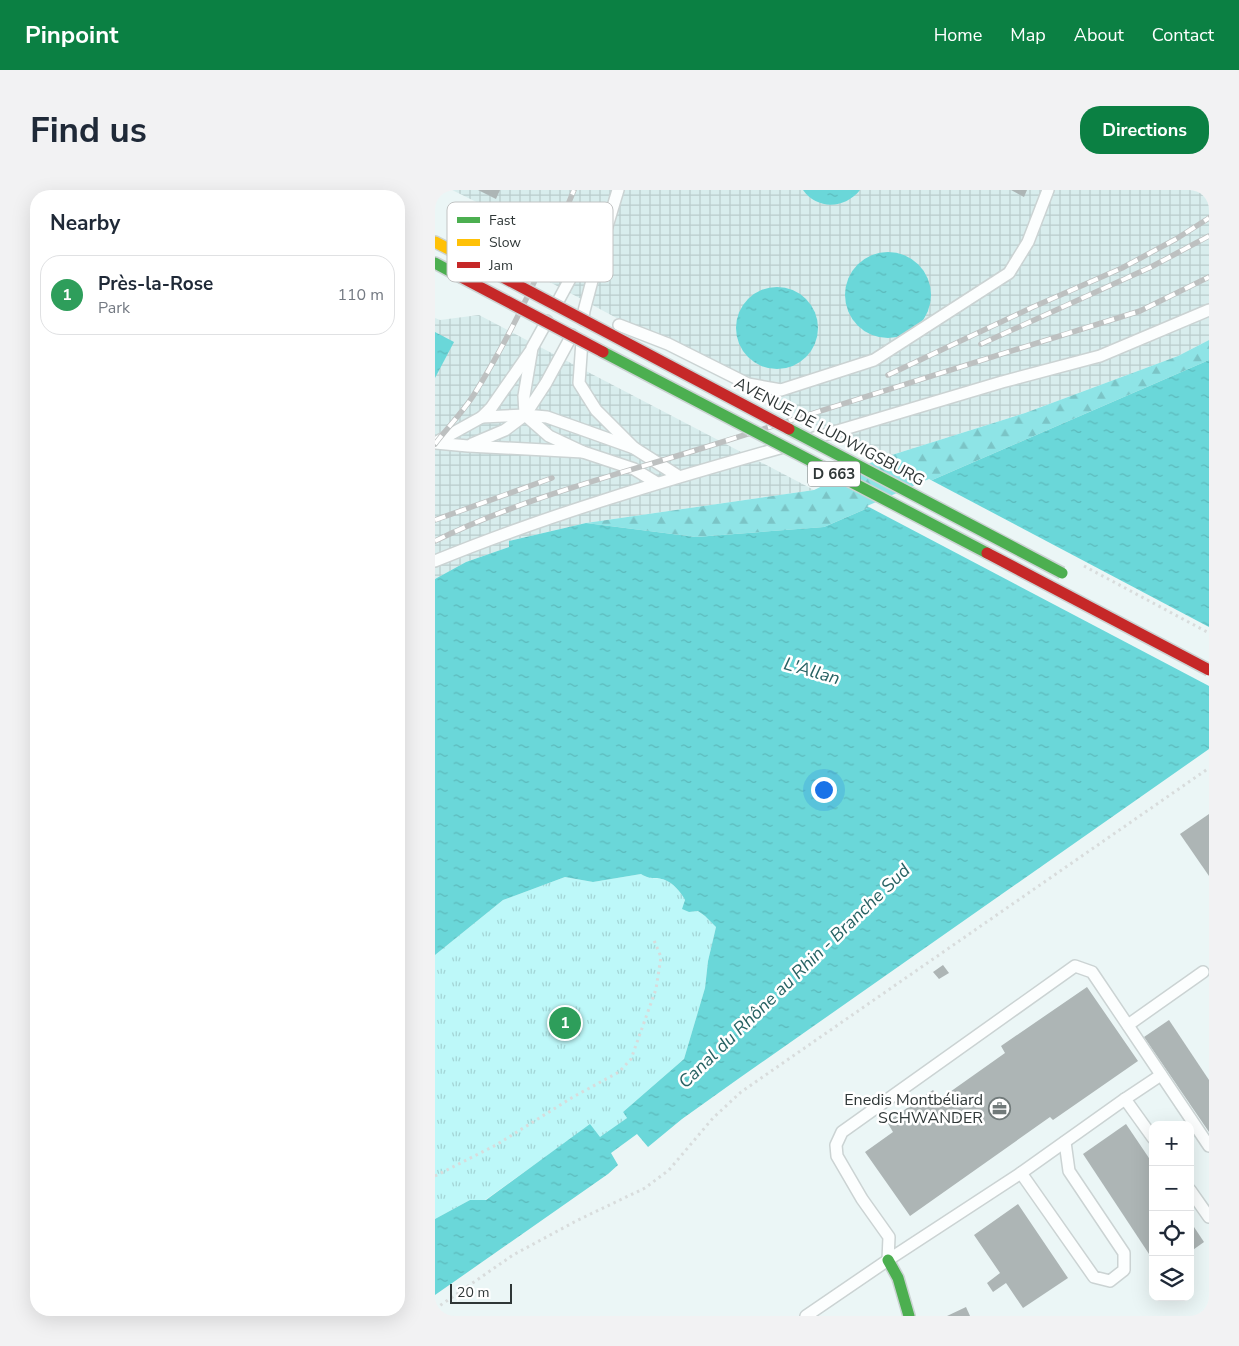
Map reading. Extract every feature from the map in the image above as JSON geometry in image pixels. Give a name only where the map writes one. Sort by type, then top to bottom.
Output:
[{"type":"main road","name":"AVENUE DE LUDWIGSBURG","points":[[435,242],[447,248]]},
{"type":"main road","name":"D 663","points":[[435,264],[447,270]]},
{"type":"main road","name":"D 663","points":[[471,282],[1209,670]]},
{"type":"main road","name":"AVENUE DE LUDWIGSBURG","points":[[512,282],[1072,578]]},
{"type":"main road","points":[[888,1260],[898,1278],[909,1316]]},
{"type":"lane","points":[[613,207],[618,190]]},
{"type":"lane","points":[[584,311],[668,344],[748,384],[781,390],[874,360],[1009,273],[1028,242],[1048,190]]},
{"type":"lane","points":[[436,442],[482,417],[491,408],[532,348],[568,282]]},
{"type":"lane","points":[[592,282],[584,311],[579,383],[596,410],[634,448],[678,476]]},
{"type":"lane","points":[[435,561],[493,537],[678,476],[851,428],[1002,382],[1100,356],[1209,310]]},
{"type":"lane","points":[[468,446],[505,430],[525,415],[546,384],[584,311]]},
{"type":"lane","points":[[532,348],[524,396],[525,415],[549,436],[583,452],[635,469],[657,483]]},
{"type":"lane","points":[[482,417],[525,415],[547,417],[634,448]]},
{"type":"lane","points":[[436,442],[468,446],[583,452]]},
{"type":"lane","points":[[888,1260],[889,1237],[862,1199],[837,1156],[836,1145],[842,1132],[1075,966],[1092,972],[1209,1146]]},
{"type":"lane","points":[[1128,1025],[1203,972]]},
{"type":"lane","points":[[805,1316],[1021,1173],[1161,1075]]},
{"type":"lane","points":[[1125,1099],[1149,1132]]},
{"type":"lane","points":[[1021,1173],[1095,1277],[1109,1280],[1124,1270],[1124,1253],[1069,1171],[1065,1142]]},
{"type":"lane","points":[[1194,1195],[1209,1216]]},
{"type":"path","points":[[435,1309],[513,1255],[578,1220],[645,1188],[669,1170],[713,1118],[741,1092],[1209,768]]},
{"type":"path","points":[[1202,772],[1209,775]]},
{"type":"path","points":[[435,1176],[496,1145],[573,1097],[591,1089],[619,1072],[631,1059],[656,989],[661,958],[653,938]]},
{"type":"shaded area","points":[[452,190],[1209,190],[1209,340],[1178,356],[1025,413],[879,459],[550,282],[613,282],[613,202],[476,202]]},
{"type":"shaded area","points":[[479,315],[814,490],[586,523],[509,541],[509,547],[466,562],[435,579],[435,318],[440,320]]},
{"type":"green space","points":[[1209,340],[1209,360],[824,527],[696,537],[586,523],[814,490],[879,459],[1025,413],[1178,356]]},
{"type":"green space","points":[[641,874],[671,883],[685,900],[683,909],[689,912],[698,911],[716,927],[708,961],[705,988],[684,1059],[623,1112],[627,1118],[599,1138],[590,1125],[485,1200],[470,1200],[435,1219],[435,955],[503,900],[565,877],[593,882]]},
{"type":"water","points":[[803,190],[860,190],[847,201],[831,205],[816,201]]},
{"type":"water","points":[[888,252],[904,256],[918,265],[927,279],[931,295],[927,311],[918,325],[904,334],[888,338],[872,334],[858,325],[849,311],[845,295],[849,279],[858,265],[872,256]]},
{"type":"water","points":[[777,287],[793,290],[806,299],[815,312],[818,328],[815,344],[806,357],[793,366],[777,369],[761,366],[748,357],[739,344],[736,328],[739,312],[748,299],[761,290]]},
{"type":"water","points":[[435,332],[454,342],[435,378]]},
{"type":"water","points":[[1209,360],[1209,749],[738,1079],[682,1119],[648,1147],[637,1134],[611,1153],[618,1165],[608,1174],[435,1295],[435,1219],[470,1200],[486,1200],[590,1124],[600,1137],[627,1118],[623,1112],[684,1059],[705,988],[708,961],[716,927],[698,911],[689,912],[682,909],[685,900],[679,891],[668,881],[659,878],[641,874],[593,882],[565,877],[503,900],[435,955],[435,579],[466,562],[509,547],[509,541],[586,523],[696,537],[824,527]]},
{"type":"pier","points":[[929,479],[1209,627],[1209,686],[867,506]]},
{"type":"building","points":[[478,190],[500,190],[496,199]]},
{"type":"building","points":[[1011,190],[1027,190],[1024,197]]},
{"type":"building","points":[[1209,814],[1209,876],[1180,834]]},
{"type":"building","points":[[943,965],[949,973],[939,979],[933,972]]},
{"type":"building","name":"Enedis Montbéliard SCHWANDER","points":[[1087,987],[1138,1061],[1053,1120],[1050,1117],[910,1216],[865,1152],[893,1132],[887,1122],[933,1090],[940,1099],[1005,1053],[1001,1046]]},
{"type":"building","points":[[1169,1020],[1209,1080],[1209,1132],[1144,1037]]},
{"type":"building","points":[[1126,1124],[1149,1158],[1149,1254],[1083,1154]]},
{"type":"building","points":[[1018,1204],[1068,1278],[1023,1308],[1006,1283],[993,1292],[987,1283],[1000,1273],[974,1235]]},
{"type":"building","points":[[1194,1227],[1204,1242],[1194,1249]]},
{"type":"building","points":[[966,1307],[970,1316],[947,1316]]},
{"type":"railway","points":[[569,202],[574,190]]},
{"type":"railway","points":[[888,375],[1033,307],[1122,268],[1176,239],[1209,218]]},
{"type":"railway","points":[[981,344],[1151,267],[1209,236]]},
{"type":"railway","points":[[435,541],[533,500],[1140,311],[1209,277]]},
{"type":"railway","points":[[435,444],[469,402],[488,371],[534,282]]},
{"type":"railway","points":[[435,520],[552,478]]},
{"type":"traffic: fast","points":[[435,263],[447,269]]},
{"type":"traffic: fast","points":[[603,352],[987,553]]},
{"type":"traffic: fast","points":[[789,429],[1062,573]]},
{"type":"traffic: fast","points":[[888,1260],[898,1278],[909,1316]]},
{"type":"traffic: slow","points":[[435,242],[447,248]]},
{"type":"traffic: jam","points":[[470,282],[603,352]]},
{"type":"traffic: jam","points":[[512,282],[789,429]]},
{"type":"traffic: jam","points":[[987,553],[1209,670]]},
{"type":"place","name":"Près-la-Rose","points":[[565,1023]]},
{"type":"place","name":"Enedis Montbéliard SCHWANDER","points":[[999,1108]]},
{"type":"water label","name":"L'Allan","points":[[812,671]]},
{"type":"water label","name":"Canal du Rhône au Rhin - Branche Sud","points":[[794,976]]}]
